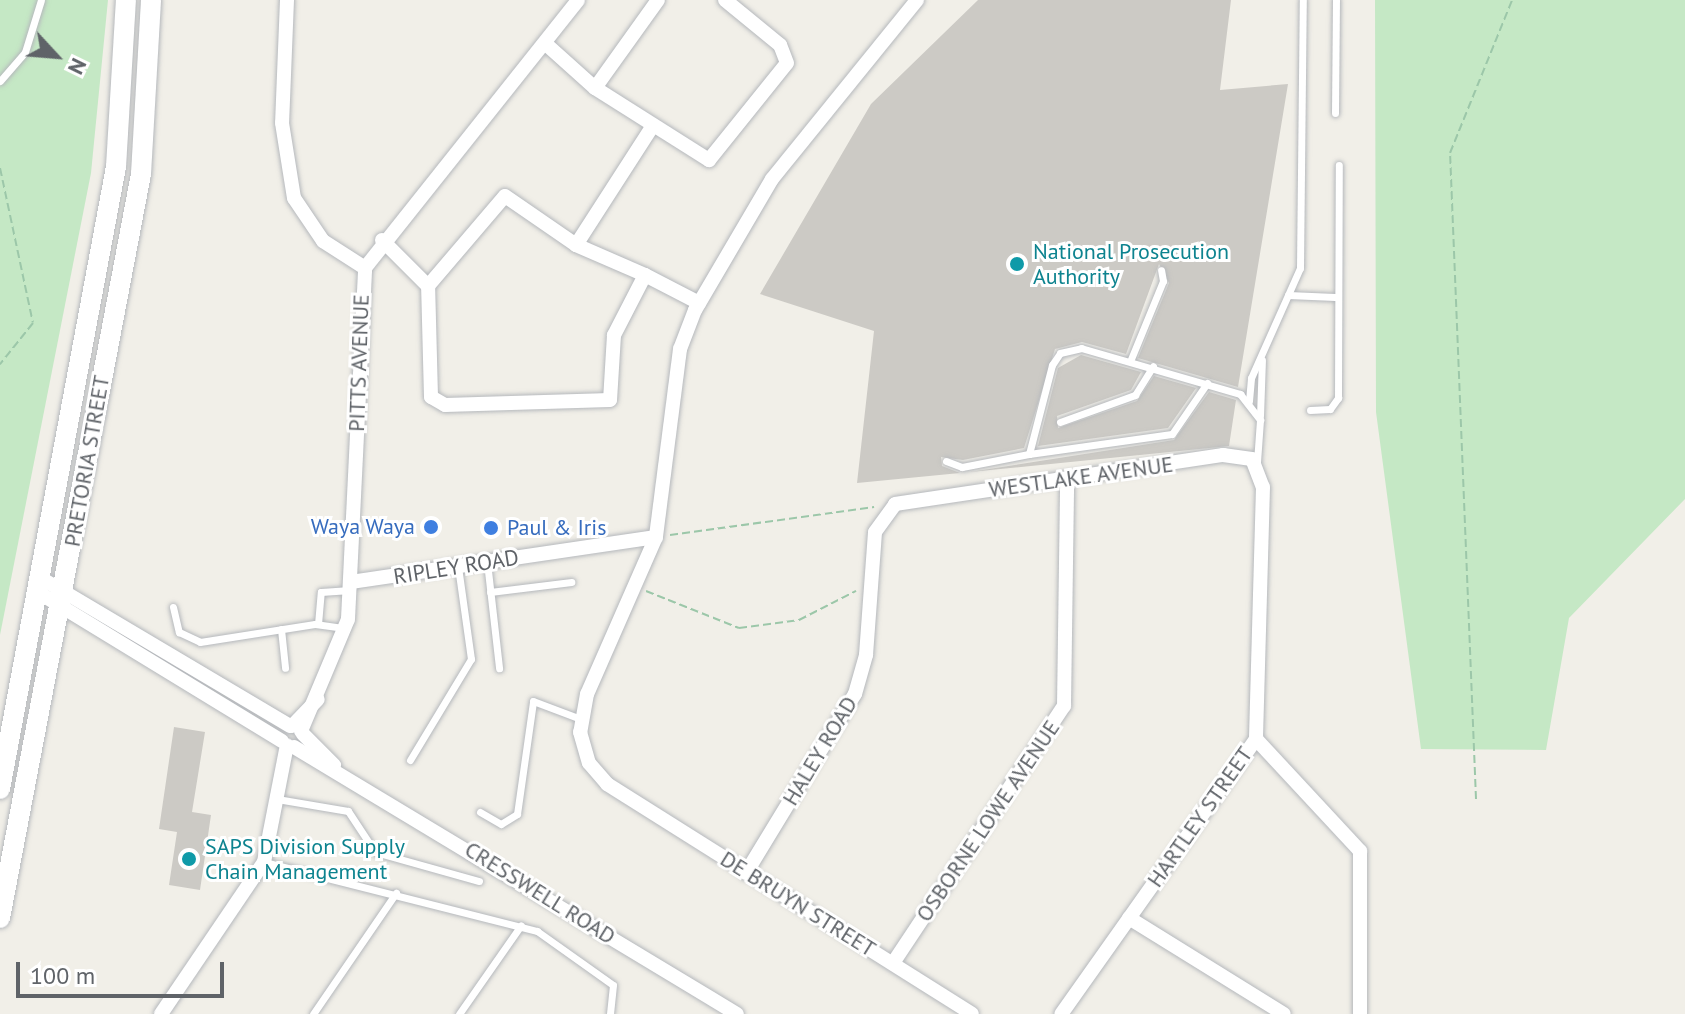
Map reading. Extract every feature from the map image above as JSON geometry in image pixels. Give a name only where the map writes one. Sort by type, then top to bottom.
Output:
[{"type":"main road","name":"PRETORIA STREET","points":[[0,789],[116,167],[126,0]]},
{"type":"main road","name":"PRETORIA STREET","points":[[0,918],[63,599],[141,174],[151,0]]},
{"type":"street","points":[[287,0],[282,123],[294,198],[323,241],[365,268]]},
{"type":"street","name":"PITTS AVENUE","points":[[264,862],[274,799],[288,744],[318,699],[346,628],[351,586],[365,268],[382,240],[547,45],[578,0]]},
{"type":"street","points":[[595,88],[658,0]]},
{"type":"street","points":[[547,45],[595,88],[702,160],[718,154],[787,63],[780,45],[745,6],[725,0]]},
{"type":"street","points":[[581,719],[656,537],[680,349],[699,303],[772,179],[917,0]]},
{"type":"street","points":[[576,245],[652,127]]},
{"type":"street","points":[[645,275],[614,335],[614,396],[595,404],[438,404],[431,397],[428,286],[505,196],[576,245],[645,275],[699,303]]},
{"type":"street","points":[[382,240],[428,286]]},
{"type":"street","name":"WESTLAKE AVENUE","points":[[895,504],[1252,460]]},
{"type":"street","name":"HARTLEY STREET","points":[[1061,1014],[1256,739],[1263,507],[1252,460]]},
{"type":"street","name":"OSBORNE LOWE AVENUE","points":[[893,963],[1064,706],[1067,481]]},
{"type":"street","name":"HALEY ROAD","points":[[746,873],[855,694],[866,655],[875,532],[895,504]]},
{"type":"street","name":"RIPLEY ROAD","points":[[351,586],[458,566],[656,537]]},
{"type":"street","name":"CRESSWELL ROAD","points":[[37,584],[296,729],[342,774]]},
{"type":"street","name":"CRESSWELL ROAD","points":[[63,599],[288,744],[737,1014]]},
{"type":"street","name":"DE BRUYN STREET","points":[[581,719],[589,763],[623,795],[972,1014]]},
{"type":"street","points":[[1256,739],[1360,851],[1360,1014]]},
{"type":"street","points":[[161,1014],[264,862]]},
{"type":"street","points":[[1129,918],[1284,1014]]},
{"type":"lane","points":[[0,81],[25,52],[41,0]]},
{"type":"lane","points":[[1249,401],[1263,354],[1300,268],[1303,0]]},
{"type":"lane","points":[[1335,113],[1336,0]]},
{"type":"lane","points":[[1310,410],[1330,409],[1338,398],[1335,297],[1339,165]]},
{"type":"lane","points":[[1131,359],[1163,281],[1161,270]]},
{"type":"lane","points":[[1288,295],[1335,297]]},
{"type":"lane","points":[[1029,454],[1037,400],[1060,353],[1089,348],[1207,383],[1249,401],[1260,420]]},
{"type":"lane","points":[[1252,460],[1260,420],[1263,354]]},
{"type":"lane","points":[[1060,422],[1135,395],[1153,366]]},
{"type":"lane","points":[[946,461],[962,467],[1029,454],[1172,434],[1207,383]]},
{"type":"lane","points":[[487,562],[499,668]]},
{"type":"lane","points":[[410,760],[471,659],[458,566]]},
{"type":"lane","points":[[490,592],[571,582]]},
{"type":"lane","points":[[318,624],[321,592],[351,586]]},
{"type":"lane","points":[[173,607],[179,632],[191,640],[318,624],[346,628]]},
{"type":"lane","points":[[281,629],[285,668]]},
{"type":"lane","points":[[480,812],[501,824],[517,814],[533,701],[581,719]]},
{"type":"lane","points":[[274,799],[348,811],[375,852],[479,881]]},
{"type":"lane","points":[[264,862],[521,925],[613,985],[610,1014]]},
{"type":"lane","points":[[313,1014],[396,893]]},
{"type":"lane","points":[[459,1014],[521,925]]},
{"type":"path","points":[[1476,799],[1450,153],[1512,0]]},
{"type":"path","points":[[0,168],[33,323],[0,364]]},
{"type":"path","points":[[656,537],[895,504]]},
{"type":"path","points":[[634,586],[719,625],[750,628],[819,613],[871,578]]},
{"type":"green space","points":[[0,0],[108,0],[91,173],[0,635]]},
{"type":"green space","points":[[1375,0],[1685,0],[1685,499],[1569,618],[1546,750],[1421,749],[1376,412]]},
{"type":"building","name":"National Prosecution Authority","points":[[978,0],[1231,0],[1220,90],[1288,84],[1238,387],[1138,358],[1169,283],[1159,264],[1126,354],[1082,342],[1055,349],[1024,448],[963,460],[941,457],[942,466],[960,473],[857,483],[874,331],[760,294],[871,104]]},
{"type":"building","points":[[1081,355],[1141,372],[1131,390],[1057,416],[1058,428],[1137,401],[1154,376],[1196,388],[1168,428],[1038,446],[1058,368]]},
{"type":"building","points":[[1209,392],[1236,400],[1229,446],[970,472],[1174,440]]},
{"type":"building","points":[[174,727],[205,732],[192,812],[211,815],[200,890],[169,885],[177,832],[159,829]]},
{"type":"place","name":"National Prosecution Authority","points":[[1017,264]]},
{"type":"place","name":"Waya Waya","points":[[431,527]]},
{"type":"place","name":"Paul & Iris","points":[[491,528]]},
{"type":"place","name":"SAPS Division Supply Chain Management","points":[[189,859]]}]
